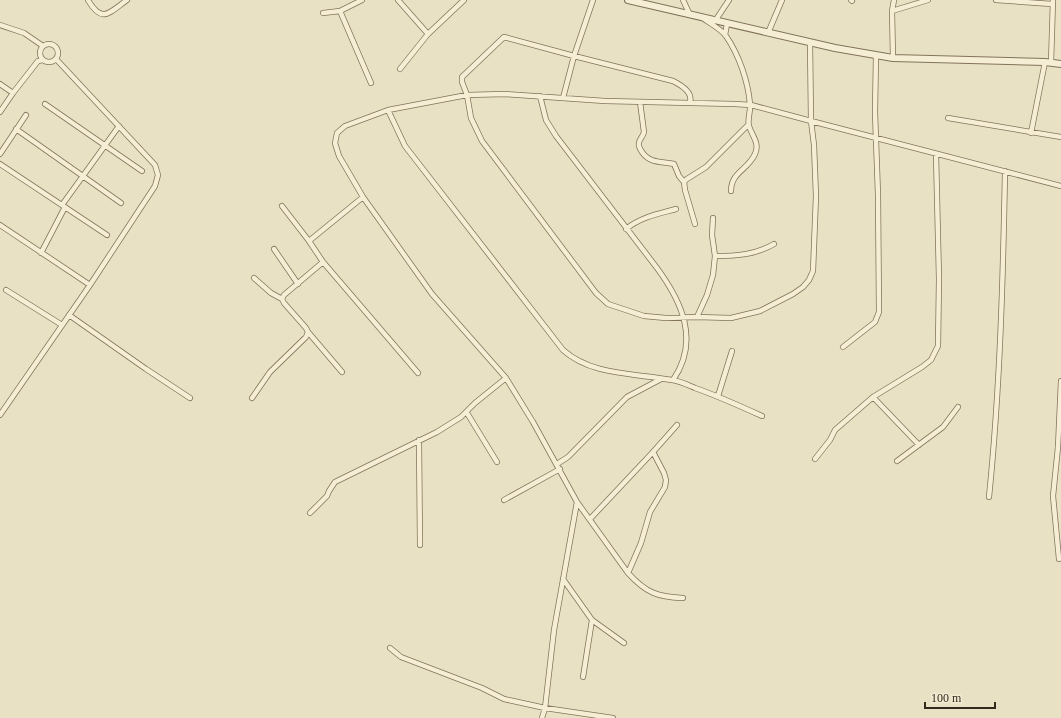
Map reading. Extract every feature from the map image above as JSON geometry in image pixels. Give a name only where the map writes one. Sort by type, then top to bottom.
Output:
[{"type":"street","points":[[88,0],[98,13],[104,15],[127,0]]},
{"type":"street","points":[[323,13],[340,10],[362,0]]},
{"type":"street","points":[[398,0],[428,34]]},
{"type":"street","points":[[400,69],[428,34],[464,0]]},
{"type":"street","points":[[563,98],[574,56],[593,0]]},
{"type":"street","points":[[628,0],[704,19],[835,48],[893,58],[1048,62],[1061,64]]},
{"type":"street","points":[[683,0],[690,15]]},
{"type":"street","points":[[715,21],[729,0]]},
{"type":"street","points":[[768,33],[782,0]]},
{"type":"street","points":[[893,58],[892,11],[894,0]]},
{"type":"street","points":[[892,11],[928,0]]},
{"type":"street","points":[[996,0],[1053,2],[1048,62],[1031,133]]},
{"type":"street","points":[[340,10],[371,83]]},
{"type":"street","points":[[684,182],[706,166],[748,125],[751,106],[740,60],[725,35],[704,19]]},
{"type":"street","points":[[725,35],[727,24]]},
{"type":"street","points":[[0,25],[24,33],[43,46]]},
{"type":"street","points":[[690,102],[690,96],[686,90],[673,81],[504,37],[462,77],[462,82],[467,95],[470,118],[482,141],[596,293],[608,304],[637,314],[666,318],[731,318],[760,311],[793,294],[803,287],[809,280],[813,271],[816,196],[814,145],[811,120],[810,42]]},
{"type":"street","points":[[0,112],[38,61],[43,60],[51,62],[56,59],[58,55],[56,48],[50,44],[43,46]]},
{"type":"street","points":[[43,46],[40,53],[43,60]]},
{"type":"street","points":[[843,347],[875,322],[878,318],[879,312],[876,55]]},
{"type":"street","points":[[0,415],[90,285],[155,186],[158,175],[155,165],[56,59]]},
{"type":"street","points":[[0,84],[13,93]]},
{"type":"street","points":[[683,598],[666,597],[652,593],[628,574],[578,502],[506,378],[432,294],[363,198],[339,156],[335,143],[337,133],[345,126],[388,110],[467,95],[504,94],[640,102],[690,102],[751,106],[811,120],[1061,186]]},
{"type":"street","points":[[540,96],[546,120],[556,136],[668,283],[678,301],[686,329],[686,349],[683,362],[673,380]]},
{"type":"street","points":[[640,102],[644,137],[639,141],[638,145],[647,157],[655,162],[674,164],[679,176],[684,182],[684,187],[695,224]]},
{"type":"street","points":[[45,104],[142,171]]},
{"type":"street","points":[[388,110],[405,146],[562,350],[585,364],[601,369],[673,380],[718,396],[762,416]]},
{"type":"street","points":[[0,154],[26,115]]},
{"type":"street","points":[[948,118],[1061,137]]},
{"type":"street","points":[[731,191],[733,179],[755,155],[757,148],[756,138],[748,125]]},
{"type":"street","points":[[41,253],[63,206],[82,176],[120,126]]},
{"type":"street","points":[[16,129],[121,203]]},
{"type":"street","points":[[815,459],[830,440],[835,430],[873,397],[931,360],[938,346],[939,280],[936,154]]},
{"type":"street","points":[[0,164],[107,235]]},
{"type":"street","points":[[989,498],[996,420],[1002,315],[1005,171]]},
{"type":"street","points":[[309,241],[363,198]]},
{"type":"street","points":[[282,206],[323,262],[418,373]]},
{"type":"street","points":[[626,229],[644,218],[676,209]]},
{"type":"street","points":[[697,317],[707,295],[713,276],[715,256],[712,235],[712,218]]},
{"type":"street","points":[[0,225],[90,285]]},
{"type":"street","points":[[715,256],[753,254],[765,250],[774,244]]},
{"type":"street","points":[[274,249],[298,284]]},
{"type":"street","points":[[282,299],[284,295],[323,262]]},
{"type":"street","points":[[254,278],[271,293],[282,299],[342,372]]},
{"type":"street","points":[[6,290],[62,325]]},
{"type":"street","points":[[69,315],[190,398]]},
{"type":"street","points":[[252,398],[270,372],[306,336],[308,332]]},
{"type":"street","points":[[718,396],[732,351]]},
{"type":"street","points":[[310,513],[328,496],[329,491],[335,482],[437,432],[467,413],[475,404],[506,378]]},
{"type":"street","points":[[557,464],[568,456],[626,397],[661,379]]},
{"type":"street","points":[[1059,559],[1053,496],[1058,447],[1061,381]]},
{"type":"street","points":[[873,397],[919,445]]},
{"type":"street","points":[[896,461],[943,427],[958,407]]},
{"type":"street","points":[[467,413],[497,462]]},
{"type":"street","points":[[590,519],[677,425]]},
{"type":"street","points":[[419,440],[420,544]]},
{"type":"street","points":[[628,574],[641,543],[650,512],[665,487],[666,480],[664,473],[653,452]]},
{"type":"street","points":[[504,500],[560,469]]},
{"type":"street","points":[[542,718],[545,708],[554,630],[578,502]]},
{"type":"street","points":[[563,579],[592,620],[624,642]]},
{"type":"street","points":[[583,677],[592,620]]},
{"type":"street","points":[[390,648],[401,657],[482,688],[504,699],[545,708],[613,718]]}]
